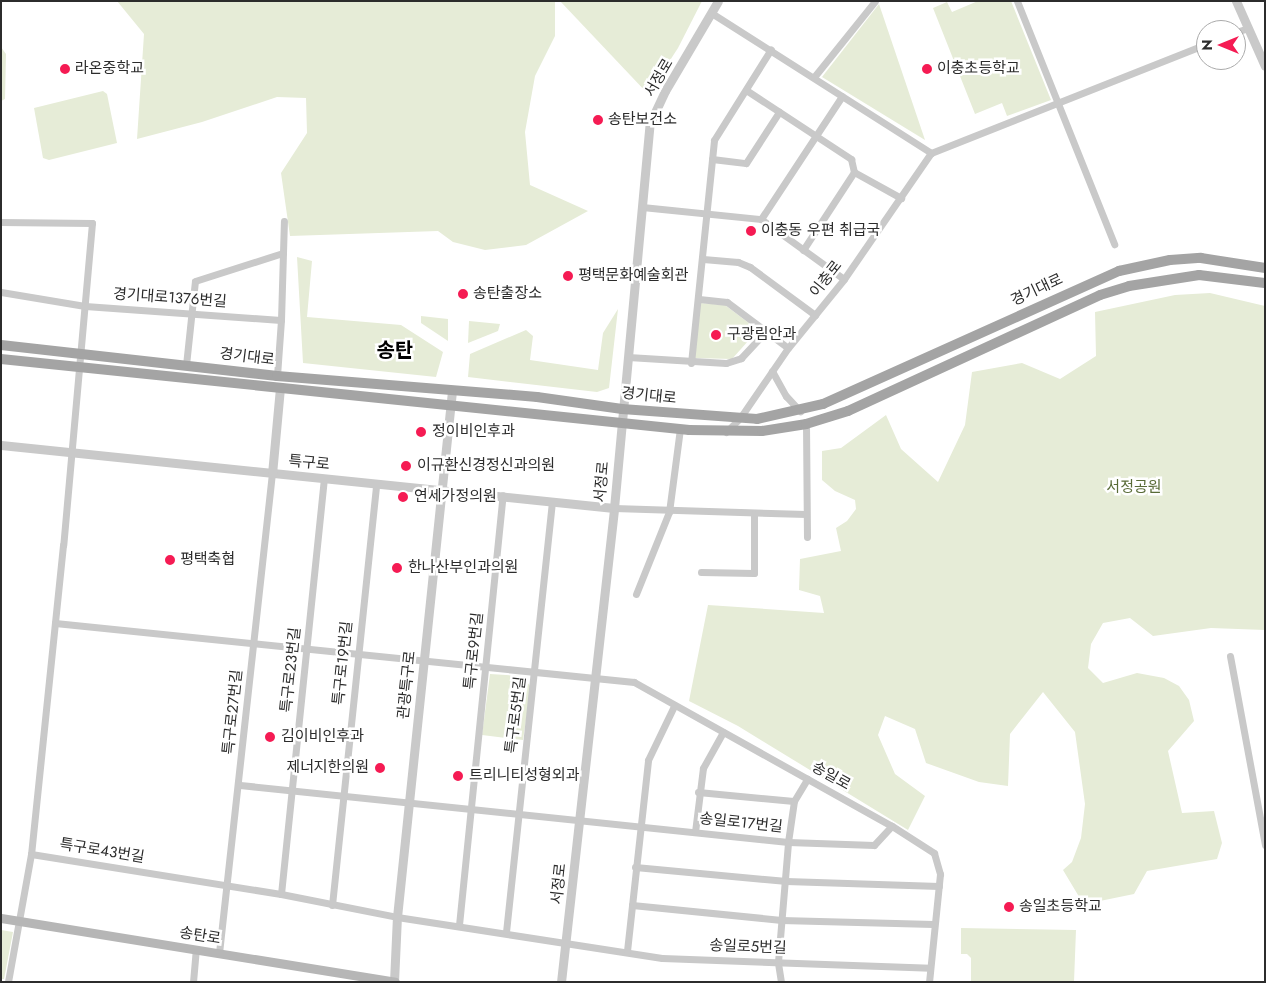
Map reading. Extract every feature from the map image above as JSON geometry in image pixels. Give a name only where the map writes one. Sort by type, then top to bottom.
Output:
[{"type":"main road","name":"경기대로","points":[[1,345],[277,376],[538,397],[622,409],[757,419],[800,411],[850,393],[1119,271],[1170,260],[1201,258],[1265,268]]},
{"type":"main road","name":"경기대로","points":[[1,359],[80,369],[726,433],[806,424],[857,407],[1100,296],[1129,286],[1199,275],[1265,283]]},
{"type":"main road","name":"송탄로","points":[[1,918],[394,982]]},
{"type":"street","name":"서정로","points":[[561,982],[614,508],[620,422],[650,123],[665,92],[713,14],[718,1]]},
{"type":"street","points":[[814,77],[875,1]]},
{"type":"street","points":[[1016,1],[1114,244]]},
{"type":"street","points":[[1236,1],[1265,66]]},
{"type":"street","points":[[713,14],[771,49],[930,153],[1196,48]]},
{"type":"street","points":[[691,363],[700,299],[714,140],[771,49]]},
{"type":"street","points":[[746,90],[816,138],[851,159],[854,172],[803,250]]},
{"type":"street","points":[[761,219],[842,96]]},
{"type":"street","points":[[712,159],[746,163],[779,112]]},
{"type":"street","name":"이충로","points":[[726,433],[740,418],[788,348],[844,279],[930,153]]},
{"type":"street","points":[[854,172],[901,198]]},
{"type":"street","points":[[642,207],[761,219],[844,279]]},
{"type":"street","points":[[277,376],[284,221]]},
{"type":"street","points":[[1,222],[92,223],[79,355],[80,369],[72,453],[31,854],[8,982]]},
{"type":"street","points":[[186,365],[195,281],[283,253]]},
{"type":"street","points":[[703,259],[738,262],[750,267],[816,315]]},
{"type":"street","name":"경기대로1376번길","points":[[1,292],[85,306],[280,320]]},
{"type":"street","points":[[700,299],[727,302],[788,348]]},
{"type":"street","points":[[628,357],[691,363],[726,363],[741,358],[766,331]]},
{"type":"street","points":[[772,371],[786,396],[800,411]]},
{"type":"street","points":[[272,474],[280,388]]},
{"type":"street","name":"관광특구로","points":[[394,982],[397,917],[440,490],[452,391]]},
{"type":"street","points":[[806,424],[807,538]]},
{"type":"street","points":[[636,594],[669,512],[680,429]]},
{"type":"street","name":"특구로","points":[[1,445],[614,508]]},
{"type":"street","name":"특구로27번길","points":[[219,953],[229,886],[272,474]]},
{"type":"street","name":"특구로23번길","points":[[282,894],[324,478]]},
{"type":"street","name":"특구로19번길","points":[[332,905],[376,484]]},
{"type":"street","name":"특구로9번길","points":[[459,925],[487,668],[503,496]]},
{"type":"street","name":"특구로5번길","points":[[506,932],[552,501]]},
{"type":"street","points":[[614,508],[669,512],[806,514]]},
{"type":"street","points":[[701,572],[754,573],[754,514]]},
{"type":"street","points":[[55,623],[254,644]]},
{"type":"street","name":"송일로","points":[[254,644],[634,682],[892,826],[934,853],[940,874],[933,924],[929,982]]},
{"type":"street","points":[[1230,656],[1265,845]]},
{"type":"street","points":[[627,951],[639,825],[648,760],[674,706]]},
{"type":"street","points":[[695,832],[698,792],[703,768],[723,732]]},
{"type":"street","points":[[781,982],[778,962],[788,842],[794,801],[807,778]]},
{"type":"street","points":[[240,785],[518,814]]},
{"type":"street","points":[[698,792],[794,801]]},
{"type":"street","name":"송일로17번길","points":[[518,814],[639,825],[788,842],[874,845],[892,826]]},
{"type":"street","name":"특구로43번길","points":[[31,854],[282,894],[397,917]]},
{"type":"street","points":[[635,867],[786,881],[939,886]]},
{"type":"street","points":[[632,905],[781,920],[933,924]]},
{"type":"street","points":[[397,917],[506,932],[566,943]]},
{"type":"street","name":"송일로5번길","points":[[566,943],[627,951],[662,958],[930,968]]},
{"type":"street","points":[[193,982],[196,949]]},
{"type":"green space","points":[[117,1],[555,1],[555,36],[535,76],[525,132],[530,185],[588,211],[526,245],[485,250],[453,242],[438,231],[290,236],[281,173],[307,133],[306,98],[277,97],[202,122],[137,139],[144,34]]},
{"type":"green space","points":[[560,1],[702,1],[678,48],[648,94]]},
{"type":"green space","points":[[978,1],[1011,1],[1051,100],[1007,116],[1002,103],[975,114],[933,8],[947,2],[952,12]]},
{"type":"green space","points":[[879,4],[925,140],[822,77]]},
{"type":"green space","points":[[1,47],[6,54],[5,99],[1,101]]},
{"type":"green space","points":[[103,91],[107,94],[117,143],[49,160],[43,158],[34,108]]},
{"type":"green space","points":[[297,257],[312,261],[307,317],[401,325],[443,352],[436,377],[303,363]]},
{"type":"green space","name":"서정공원","points":[[1210,293],[1265,306],[1265,630],[1211,628],[1153,636],[1130,618],[1103,623],[1091,644],[1088,668],[1103,683],[1137,673],[1164,678],[1179,686],[1189,700],[1194,721],[1168,751],[1182,813],[1214,811],[1222,843],[1217,859],[1147,871],[1134,894],[1095,902],[1081,900],[1063,870],[1072,862],[1081,838],[1085,804],[1075,732],[1043,692],[1010,734],[1008,786],[979,782],[926,763],[915,729],[885,716],[878,735],[895,774],[925,796],[908,830],[738,726],[689,701],[708,605],[824,613],[820,596],[799,590],[800,559],[841,551],[836,528],[847,521],[856,509],[855,500],[835,491],[822,480],[822,451],[841,448],[886,415],[901,449],[938,482],[965,425],[972,372],[1022,363],[1060,379],[1096,356],[1095,312],[1175,295]]},
{"type":"green space","points":[[700,303],[725,305],[758,330],[732,359],[694,358]]},
{"type":"green space","points":[[618,309],[609,388],[597,392],[468,377],[470,354],[526,330],[533,336],[530,360],[598,370],[603,333]]},
{"type":"green space","points":[[421,316],[448,319],[448,341],[421,323]]},
{"type":"green space","points":[[469,321],[500,324],[498,331],[468,343]]},
{"type":"green space","points":[[490,674],[522,676],[531,687],[523,740],[482,735]]},
{"type":"green space","points":[[961,928],[1076,930],[1074,982],[971,982],[971,958],[967,954],[961,954]]},
{"type":"green space","points":[[1,930],[13,932],[4,979],[1,979]]},
{"type":"place","name":"라온중학교","points":[[65,69]]},
{"type":"place","name":"이충초등학교","points":[[927,69]]},
{"type":"place","name":"송탄보건소","points":[[598,120]]},
{"type":"place","name":"이충동 우편 취급국","points":[[751,231]]},
{"type":"place","name":"평택문화예술회관","points":[[568,276]]},
{"type":"place","name":"송탄출장소","points":[[463,294]]},
{"type":"place","name":"구광림안과","points":[[716,335]]},
{"type":"place","name":"정이비인후과","points":[[421,432]]},
{"type":"place","name":"이규환신경정신과의원","points":[[406,466]]},
{"type":"place","name":"연세가정의원","points":[[403,497]]},
{"type":"place","name":"평택축협","points":[[170,560]]},
{"type":"place","name":"한나산부인과의원","points":[[397,568]]},
{"type":"place","name":"김이비인후과","points":[[270,737]]},
{"type":"place","name":"제너지한의원","points":[[380,768]]},
{"type":"place","name":"트리니티성형외과","points":[[458,776]]},
{"type":"place","name":"송일초등학교","points":[[1009,907]]},
{"type":"district","name":"송탄","points":[[395,350]]}]
